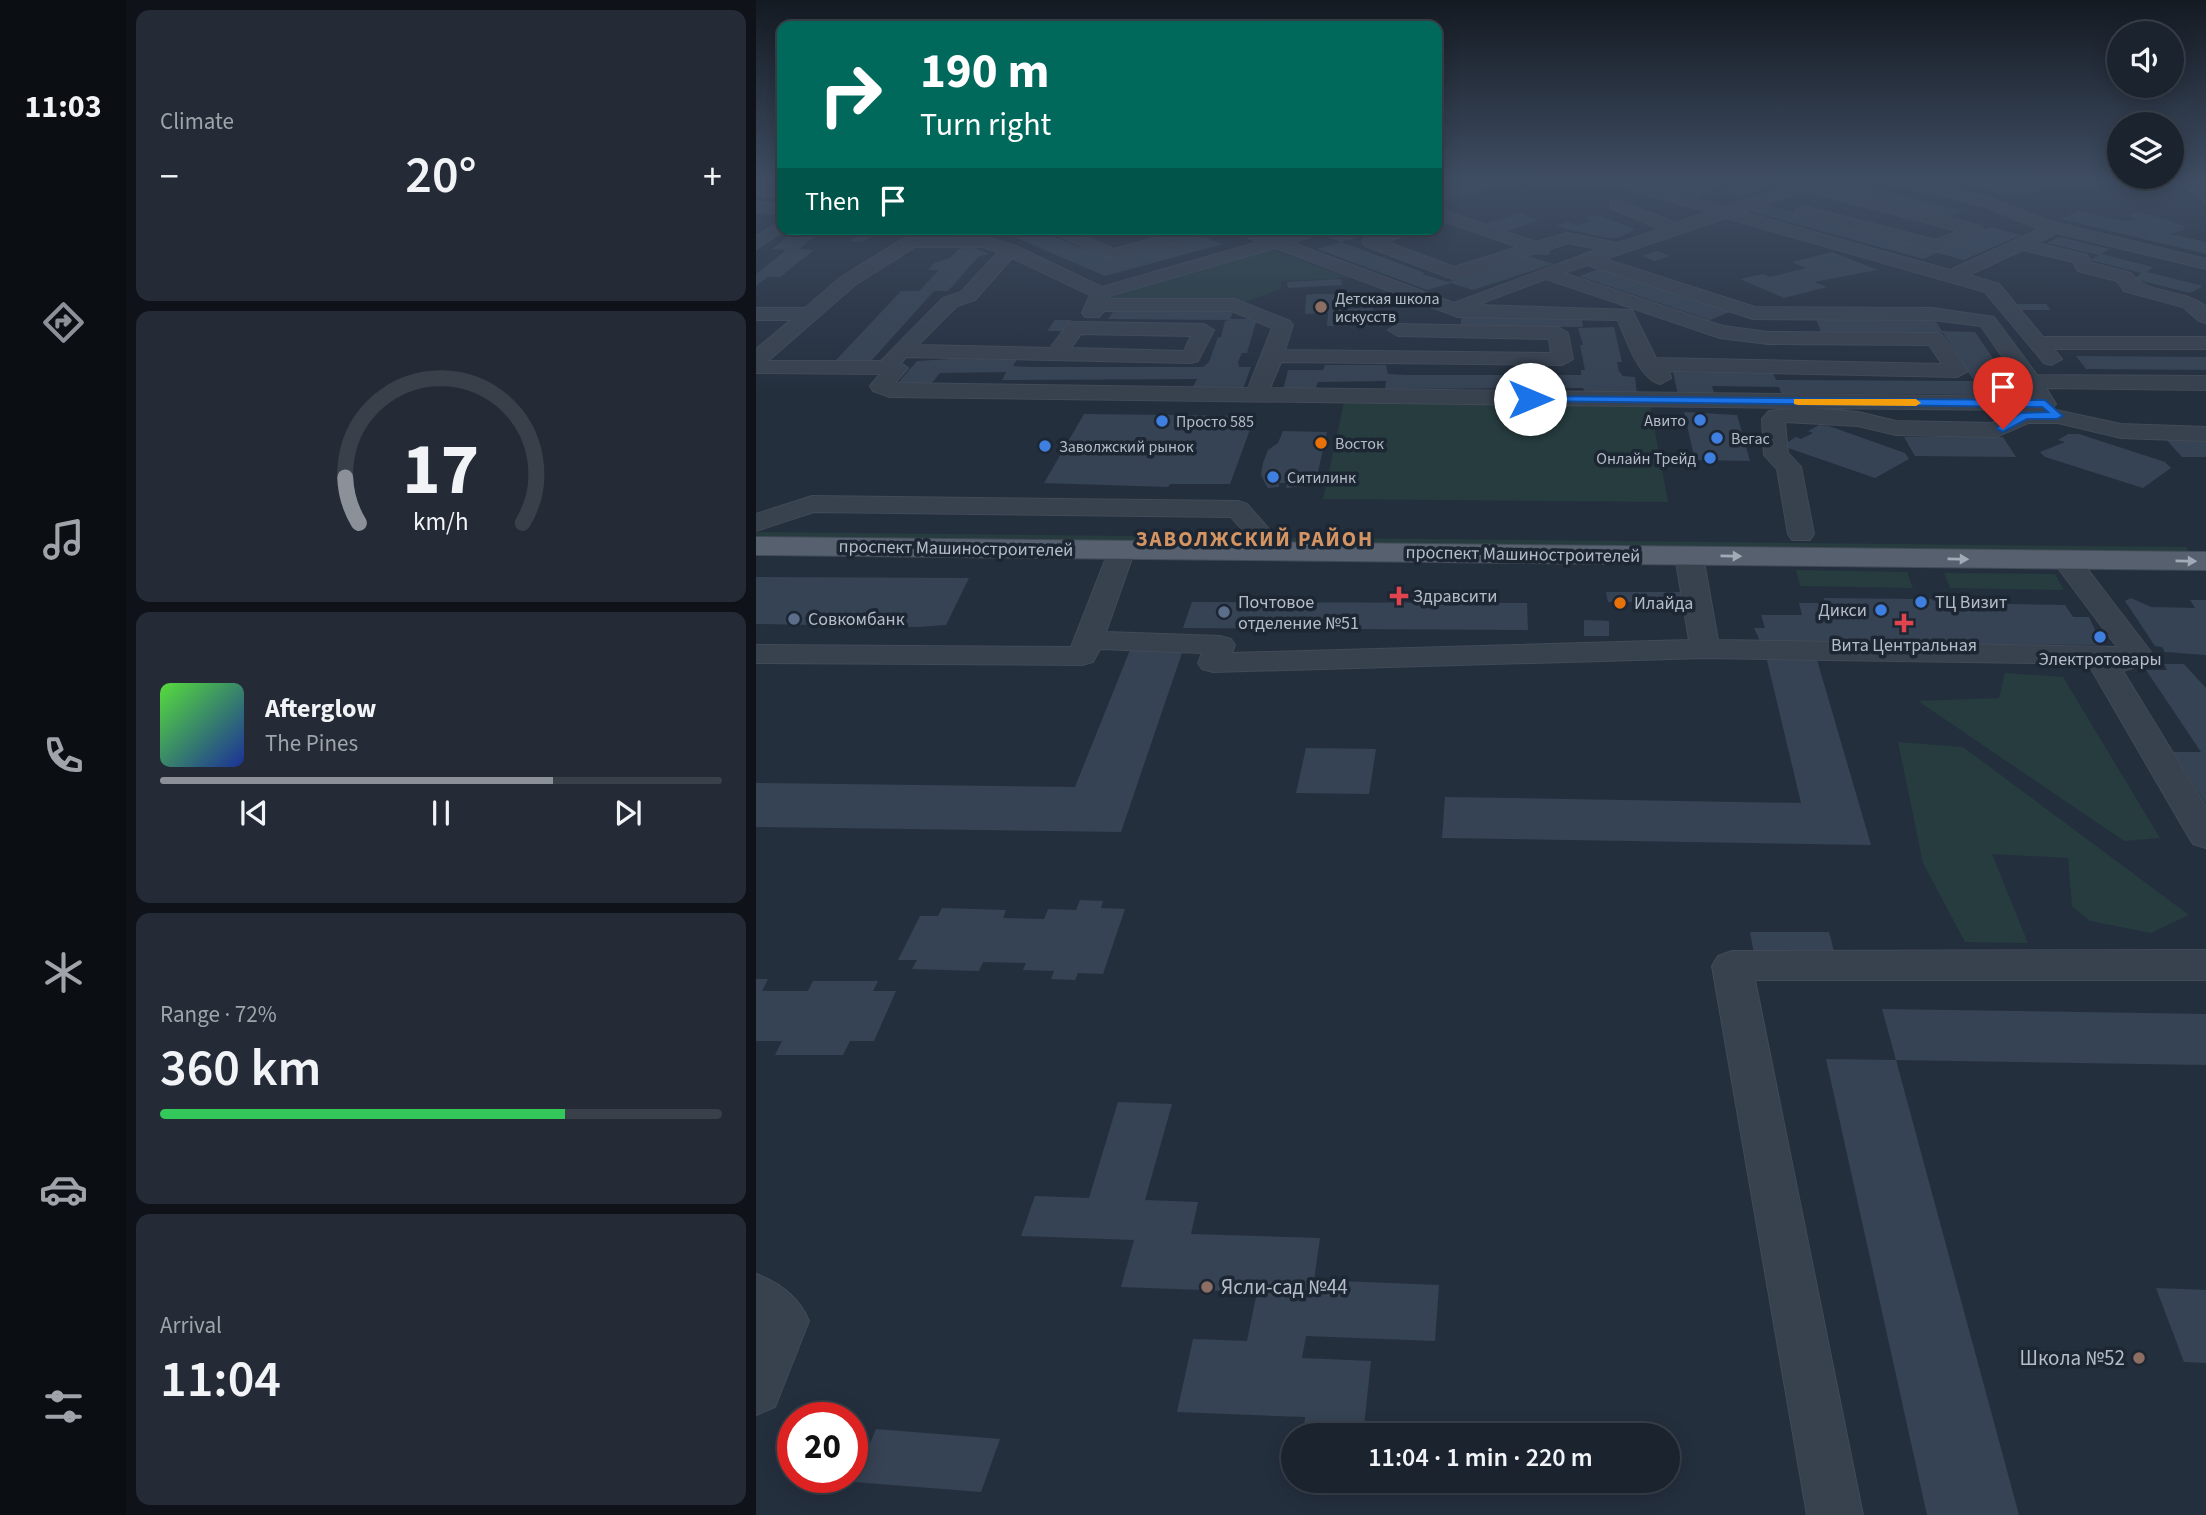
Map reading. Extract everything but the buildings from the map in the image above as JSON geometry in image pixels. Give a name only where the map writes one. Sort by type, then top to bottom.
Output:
[{"type":"main road","name":"проспект Машиностроителей","points":[[756,523],[2206,539]]},
{"type":"main road","name":"проспект Машиностроителей","points":[[756,546],[2206,561]]},
{"type":"street","points":[[757,361],[806,314],[848,281],[896,250]]},
{"type":"street","points":[[882,377],[901,351],[950,302],[968,296],[1010,250],[1097,304],[1235,305],[1283,325],[1256,394]]},
{"type":"street","points":[[1101,250],[1113,255],[1132,250]]},
{"type":"street","points":[[1097,304],[1254,250]]},
{"type":"street","points":[[1296,250],[1451,309],[1625,314],[1648,364],[1658,371],[1665,401]]},
{"type":"street","points":[[1391,250],[1453,273],[1529,250]]},
{"type":"street","points":[[1542,250],[1753,313],[1932,314],[1987,321],[2010,310]]},
{"type":"street","points":[[1327,356],[1612,250]]},
{"type":"street","points":[[1857,250],[1992,288],[2072,382]]},
{"type":"street","points":[[1952,276],[2009,250]]},
{"type":"street","points":[[2044,250],[2081,259],[2084,267],[2124,277],[2131,287],[2190,303],[2206,317]]},
{"type":"street","points":[[2135,250],[2206,281]]},
{"type":"street","points":[[2143,250],[2206,264]]},
{"type":"street","points":[[1546,273],[1720,332],[1768,338],[1935,339],[1956,371],[1648,364]]},
{"type":"street","points":[[1720,332],[1753,313]]},
{"type":"street","points":[[756,314],[806,314]]},
{"type":"street","points":[[1629,322],[1691,321]]},
{"type":"street","points":[[1987,321],[2051,410]]},
{"type":"street","points":[[901,351],[1191,357],[1204,330],[1076,328],[1056,354]]},
{"type":"street","points":[[1273,356],[1562,359],[1558,333],[1398,330]]},
{"type":"street","points":[[1768,338],[1780,367]]},
{"type":"street","points":[[2037,343],[2206,343]]},
{"type":"street","points":[[757,361],[882,377]]},
{"type":"street","points":[[756,384],[882,377]]},
{"type":"street","points":[[882,377],[890,390],[1665,401],[2051,410],[2121,431],[2206,434]]},
{"type":"street","points":[[2031,382],[2206,383]]},
{"type":"street","points":[[1801,534],[1789,467],[1776,454],[1773,419],[1777,416],[1803,414],[1858,419],[1895,428],[1996,430],[2024,416],[2051,410]]},
{"type":"street","points":[[756,654],[1082,656],[1122,550]]},
{"type":"street","points":[[1689,556],[1705,649]]},
{"type":"street","points":[[2066,560],[2139,656]]},
{"type":"street","points":[[1090,640],[1220,645],[1213,663],[1705,649],[2139,656]]},
{"type":"street","points":[[2139,656],[2105,667],[2206,836]]},
{"type":"street","points":[[1835,1515],[1732,967],[2206,965]]},
{"type":"street","points":[[756,1297],[785,1321],[756,1389]]},
{"type":"green space","points":[[1268,250],[1350,278],[1281,281],[1281,289],[1238,304],[1119,303],[1104,296]]},
{"type":"green space","points":[[1344,402],[1650,404],[1668,502],[1323,499]]},
{"type":"green space","points":[[756,532],[2186,547],[2190,552],[756,537]]},
{"type":"green space","points":[[1796,570],[1907,572],[1913,588],[1800,586]]},
{"type":"green space","points":[[1944,573],[2055,574],[2064,590],[1950,588]]},
{"type":"green space","points":[[2005,673],[2063,677],[2160,838],[2124,841],[1918,701],[1999,698]]},
{"type":"green space","points":[[1898,742],[1963,747],[2189,915],[2151,933],[2090,921],[2072,906],[2068,858],[1992,854],[2028,943],[1965,942],[1923,863]]},
{"type":"slow traffic","points":[[1798,402],[1916,403]]},
{"type":"place","name":"Детская школа искусств","points":[[1321,307]]},
{"type":"place","name":"Авито","points":[[1700,420]]},
{"type":"place","name":"Просто 585","points":[[1162,421]]},
{"type":"place","name":"Вегас","points":[[1717,438]]},
{"type":"place","name":"Восток","points":[[1321,443]]},
{"type":"place","name":"Заволжский рынок","points":[[1045,446]]},
{"type":"place","name":"Онлайн Трейд","points":[[1710,458]]},
{"type":"place","name":"Ситилинк","points":[[1273,477]]},
{"type":"place","name":"Здравсити","points":[[1399,596]]},
{"type":"place","name":"ТЦ Визит","points":[[1921,602]]},
{"type":"place","name":"Илайда","points":[[1620,603]]},
{"type":"place","name":"Дикси","points":[[1881,610]]},
{"type":"place","name":"Почтовое отделение №51","points":[[1224,612]]},
{"type":"place","name":"Совкомбанк","points":[[794,619]]},
{"type":"place","name":"Вита Центральная","points":[[1904,623]]},
{"type":"place","name":"Электротовары","points":[[2100,637]]},
{"type":"place","name":"Ясли-сад №44","points":[[1207,1287]]},
{"type":"place","name":"Школа №52","points":[[2139,1358]]},
{"type":"district","name":"ЗАВОЛЖСКИЙ РАЙОН","points":[[1255,539]]},
{"type":"route","points":[[1530,399],[2045,404],[2057,416],[2024,416],[2003,429]]}]
